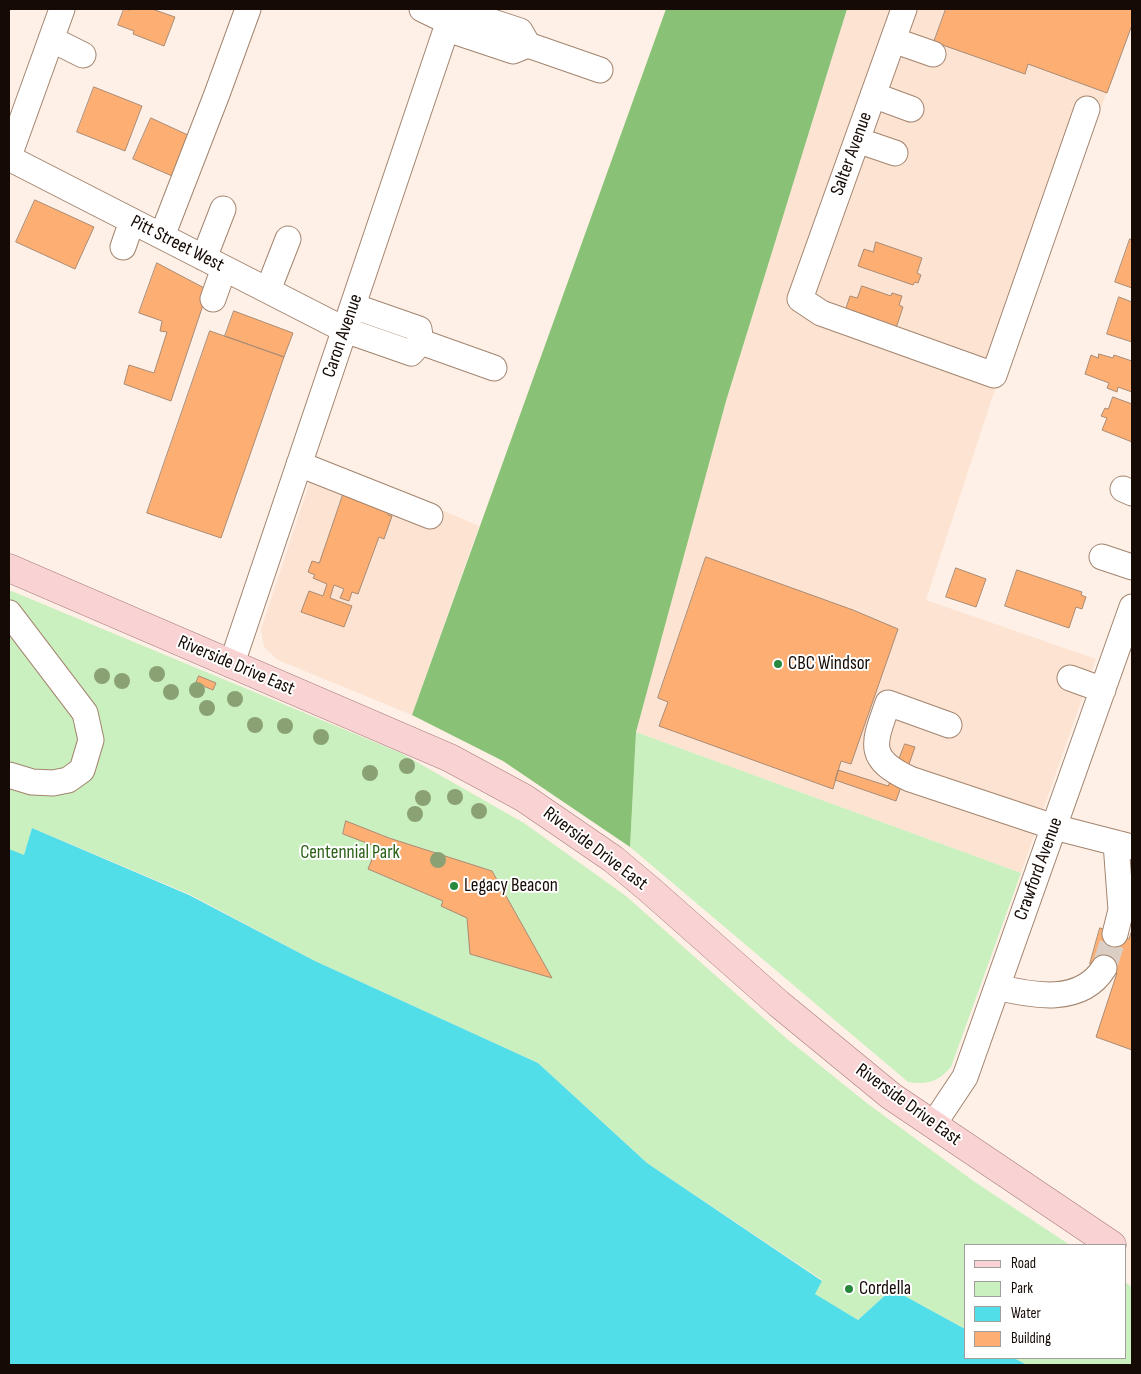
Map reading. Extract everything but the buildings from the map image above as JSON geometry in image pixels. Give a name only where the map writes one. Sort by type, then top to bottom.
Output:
[{"type":"main road","name":"Riverside Drive East","points":[[9,568],[450,758],[524,798],[613,859],[786,1010],[890,1096],[1111,1244]]},
{"type":"street","points":[[9,157],[62,9]]},
{"type":"street","points":[[162,236],[248,9]]},
{"type":"street","points":[[422,9],[451,17],[513,51],[528,45],[600,70]]},
{"type":"street","name":"Salter Avenue","points":[[904,9],[800,298],[821,313],[994,374],[1087,109]]},
{"type":"street","name":"Caron Avenue","points":[[232,663],[451,17]]},
{"type":"street","points":[[51,39],[83,55]]},
{"type":"street","points":[[893,40],[932,54]]},
{"type":"street","points":[[873,95],[911,109]]},
{"type":"street","points":[[857,140],[895,153]]},
{"type":"street","name":"Pitt Street West","points":[[9,157],[345,330],[411,353],[421,342]]},
{"type":"street","points":[[213,299],[214,263],[223,209]]},
{"type":"street","points":[[122,247],[132,221]]},
{"type":"street","points":[[268,290],[288,239]]},
{"type":"street","points":[[353,306],[419,329],[421,342],[494,368]]},
{"type":"street","points":[[299,464],[430,516]]},
{"type":"street","points":[[1102,556],[1132,567]]},
{"type":"street","name":"Crawford Avenue","points":[[934,1125],[965,1077],[1132,607]]},
{"type":"street","points":[[9,613],[85,713],[92,740],[82,770],[68,780],[53,783],[32,782],[9,775]]},
{"type":"street","points":[[1070,678],[1103,690]]},
{"type":"street","points":[[949,725],[888,703],[876,738],[877,754],[892,769],[910,779],[1054,827],[1124,845],[1121,910],[1115,934]]},
{"type":"street","points":[[997,987],[1041,995],[1075,992],[1098,978],[1104,968]]},
{"type":"shaded area","points":[[847,9],[1132,9],[1132,25],[991,401],[926,600],[1096,659],[1021,873],[636,732],[726,401]]},
{"type":"shaded area","points":[[318,457],[479,526],[412,715],[278,660],[264,647],[261,629]]},
{"type":"green space","points":[[666,9],[847,9],[726,401],[636,732],[630,847],[503,761],[412,715]]},
{"type":"green space","name":"Centennial Park","points":[[9,590],[401,753],[524,823],[626,896],[786,1038],[868,1104],[975,1182],[1068,1244],[964,1244],[964,1328],[892,1289],[858,1320],[814,1294],[822,1280],[647,1163],[538,1063],[315,961],[189,894],[32,828],[24,856],[9,849]]},
{"type":"green space","points":[[636,732],[1021,873],[951,1067],[946,1072],[937,1079],[927,1083],[908,1082],[630,847]]},
{"type":"green space","points":[[1126,1283],[1132,1287],[1132,1365],[1027,1365],[1016,1359],[1126,1359]]},
{"type":"water","points":[[32,828],[189,895],[315,961],[538,1063],[647,1163],[822,1281],[815,1294],[858,1320],[892,1289],[964,1328],[964,1359],[1016,1359],[1027,1365],[9,1365],[9,849],[24,855]]},
{"type":"tunnel","points":[[1104,968],[1115,934]]},
{"type":"place","name":"CBC Windsor","points":[[778,664]]},
{"type":"place","name":"Legacy Beacon","points":[[454,886]]},
{"type":"place","name":"Cordella","points":[[849,1289]]}]
